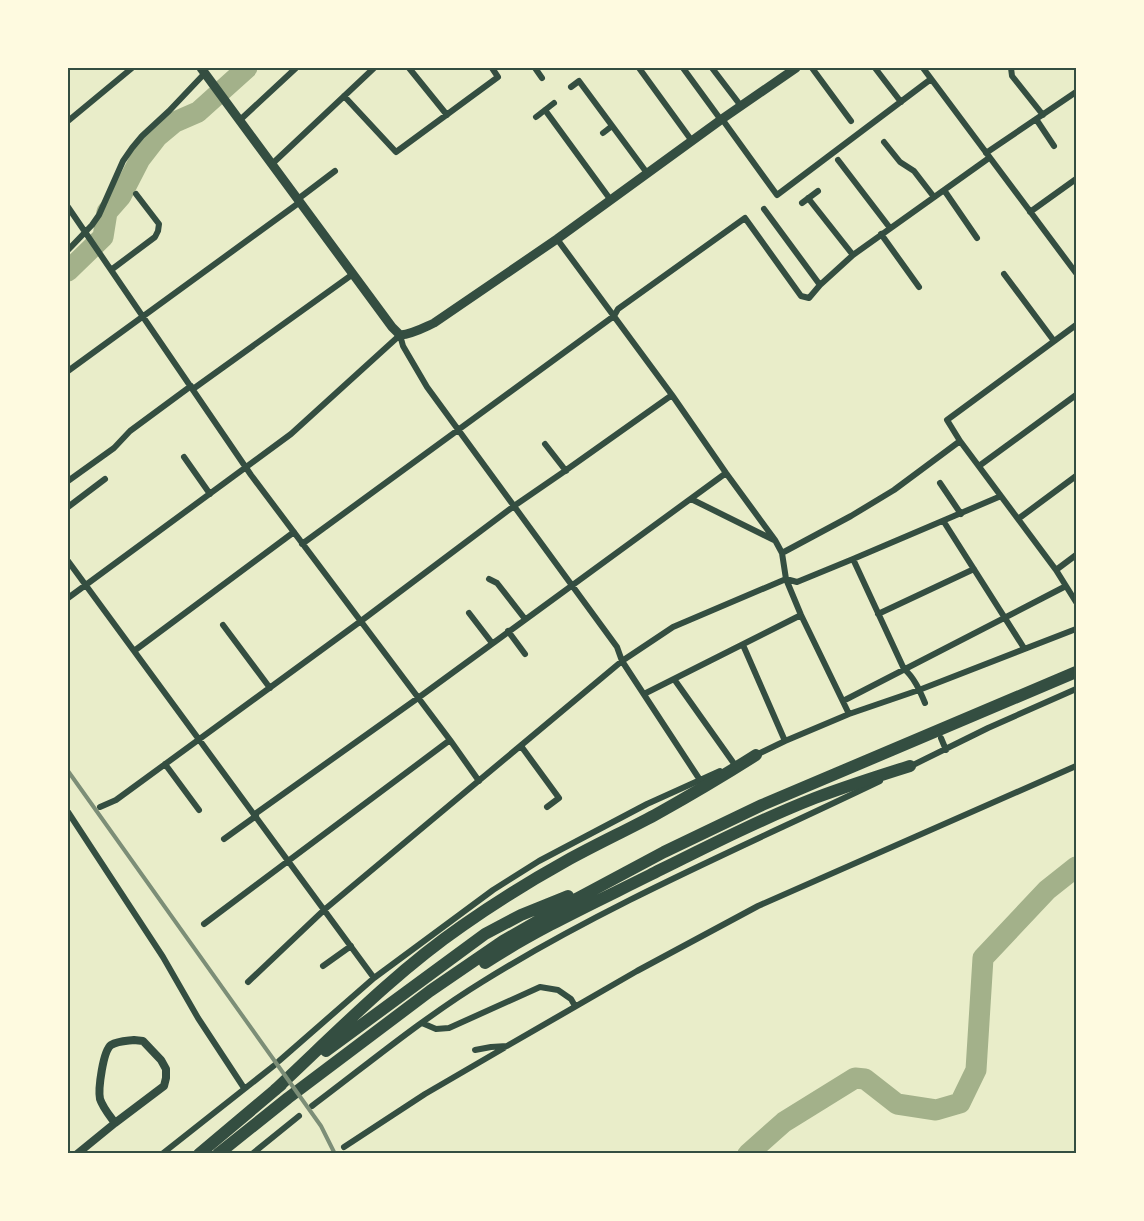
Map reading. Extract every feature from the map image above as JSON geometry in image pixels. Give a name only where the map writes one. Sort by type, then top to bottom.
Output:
[{"type":"highway","points":[[218,1154],[430,991],[503,941],[622,874],[762,805],[1077,672]]},
{"type":"highway","points":[[199,1154],[275,1090],[417,959],[461,926],[501,899],[566,861],[664,810],[756,755]]},
{"type":"highway","points":[[360,1044],[508,948],[579,910],[728,836],[803,803],[910,766]]},
{"type":"highway","points":[[275,1090],[485,934],[521,915],[622,874]]},
{"type":"main road","points":[[203,70],[400,335],[434,323],[557,239],[789,69]]},
{"type":"street","points":[[68,121],[132,68]]},
{"type":"street","points":[[240,120],[296,68]]},
{"type":"street","points":[[272,164],[374,68]]},
{"type":"street","points":[[409,68],[447,115]]},
{"type":"street","points":[[344,96],[396,152],[498,77],[492,68]]},
{"type":"street","points":[[534,68],[542,78]]},
{"type":"street","points":[[639,68],[692,141]]},
{"type":"street","points":[[683,68],[777,195],[931,79]]},
{"type":"street","points":[[712,68],[741,106]]},
{"type":"street","points":[[812,68],[851,121]]},
{"type":"street","points":[[875,68],[901,102]]},
{"type":"street","points":[[923,68],[1077,273]]},
{"type":"street","points":[[1011,68],[1012,76],[1043,115]]},
{"type":"street","points":[[68,250],[86,234],[99,215],[123,161],[132,148],[169,111],[203,70]]},
{"type":"street","points":[[571,87],[579,81],[647,173]]},
{"type":"street","points":[[302,543],[745,218],[801,296],[809,298],[853,255],[944,190],[1036,119],[1076,94]]},
{"type":"street","points":[[536,117],[554,103]]},
{"type":"street","points":[[545,110],[610,199]]},
{"type":"street","points":[[1036,119],[1054,146]]},
{"type":"street","points":[[603,133],[612,126]]},
{"type":"street","points":[[884,142],[900,162],[914,171],[934,197]]},
{"type":"street","points":[[838,160],[890,228]]},
{"type":"street","points":[[68,371],[335,171]]},
{"type":"street","points":[[1030,212],[1077,179]]},
{"type":"street","points":[[944,190],[977,238]]},
{"type":"street","points":[[802,203],[818,191]]},
{"type":"street","points":[[111,270],[155,237],[158,231],[159,224],[136,194]]},
{"type":"street","points":[[808,198],[853,255]]},
{"type":"street","points":[[764,209],[820,285]]},
{"type":"street","points":[[69,212],[251,475],[479,781]]},
{"type":"street","points":[[881,234],[919,287]]},
{"type":"street","points":[[557,239],[775,540],[782,553],[786,579],[801,615],[849,714]]},
{"type":"street","points":[[68,481],[114,448],[130,431],[353,274]]},
{"type":"street","points":[[1005,274],[1054,341]]},
{"type":"street","points":[[1077,325],[947,420],[1077,602]]},
{"type":"street","points":[[68,598],[291,434],[400,335],[403,346],[427,387],[617,647],[622,661],[700,780]]},
{"type":"street","points":[[100,807],[116,800],[514,506],[672,395]]},
{"type":"street","points":[[979,466],[1077,395]]},
{"type":"street","points":[[782,553],[851,516],[894,489],[960,441]]},
{"type":"street","points":[[545,444],[566,471]]},
{"type":"street","points":[[184,457],[210,494]]},
{"type":"street","points":[[224,839],[726,473]]},
{"type":"street","points":[[1018,519],[1077,476]]},
{"type":"street","points":[[68,507],[105,479]]},
{"type":"street","points":[[940,483],[961,514]]},
{"type":"street","points":[[248,982],[324,910],[622,661],[674,627],[786,579],[797,582],[944,522],[1001,496]]},
{"type":"street","points":[[691,499],[775,540]]},
{"type":"street","points":[[944,522],[1024,648]]},
{"type":"street","points":[[134,651],[294,532]]},
{"type":"street","points":[[1056,570],[1077,555]]},
{"type":"street","points":[[853,559],[904,669],[925,703]]},
{"type":"street","points":[[68,561],[374,978]]},
{"type":"street","points":[[878,614],[974,569]]},
{"type":"street","points":[[489,579],[497,582],[525,620]]},
{"type":"street","points":[[843,701],[1066,586]]},
{"type":"street","points":[[469,613],[492,643]]},
{"type":"street","points":[[644,694],[801,615]]},
{"type":"street","points":[[223,626],[270,688]]},
{"type":"street","points":[[162,1154],[278,1062],[374,978],[493,890],[538,861],[647,804],[785,741],[849,714],[919,690],[1077,628]]},
{"type":"street","points":[[508,631],[525,654]]},
{"type":"street","points":[[742,645],[785,741]]},
{"type":"street","points":[[675,679],[735,765]]},
{"type":"street","points":[[312,1106],[422,1023],[480,983],[539,948],[680,876],[999,723],[1077,689]]},
{"type":"street","points":[[941,738],[946,750]]},
{"type":"street","points":[[204,924],[450,741]]},
{"type":"street","points":[[521,746],[559,798],[547,807]]},
{"type":"street","points":[[165,764],[199,810]]},
{"type":"street","points":[[344,1147],[425,1094],[575,1006],[758,906],[1077,766]]},
{"type":"street","points":[[68,812],[163,957],[198,1018],[244,1088]]},
{"type":"street","points":[[76,825],[82,820]]},
{"type":"street","points":[[323,966],[351,946]]},
{"type":"street","points":[[422,1023],[436,1029],[449,1028],[540,987],[558,990],[571,999],[575,1006]]},
{"type":"street","points":[[76,1154],[164,1086],[166,1069],[161,1060],[143,1041],[134,1040],[112,1044],[107,1049],[99,1096],[115,1123]]},
{"type":"street","points":[[474,1050],[507,1046]]},
{"type":"street","points":[[252,1154],[299,1116]]},
{"type":"shaded area","points":[[94,233],[107,241],[68,280],[68,261]]},
{"type":"waterway","points":[[68,271],[103,237],[107,212],[121,196],[140,159],[157,137],[175,122],[198,112],[247,68]]},
{"type":"waterway","points":[[748,1154],[784,1122],[855,1078],[865,1079],[897,1104],[936,1110],[960,1103],[976,1070],[983,958],[1047,890],[1076,867]]},
{"type":"railway","points":[[68,771],[321,1126],[335,1154]]}]
